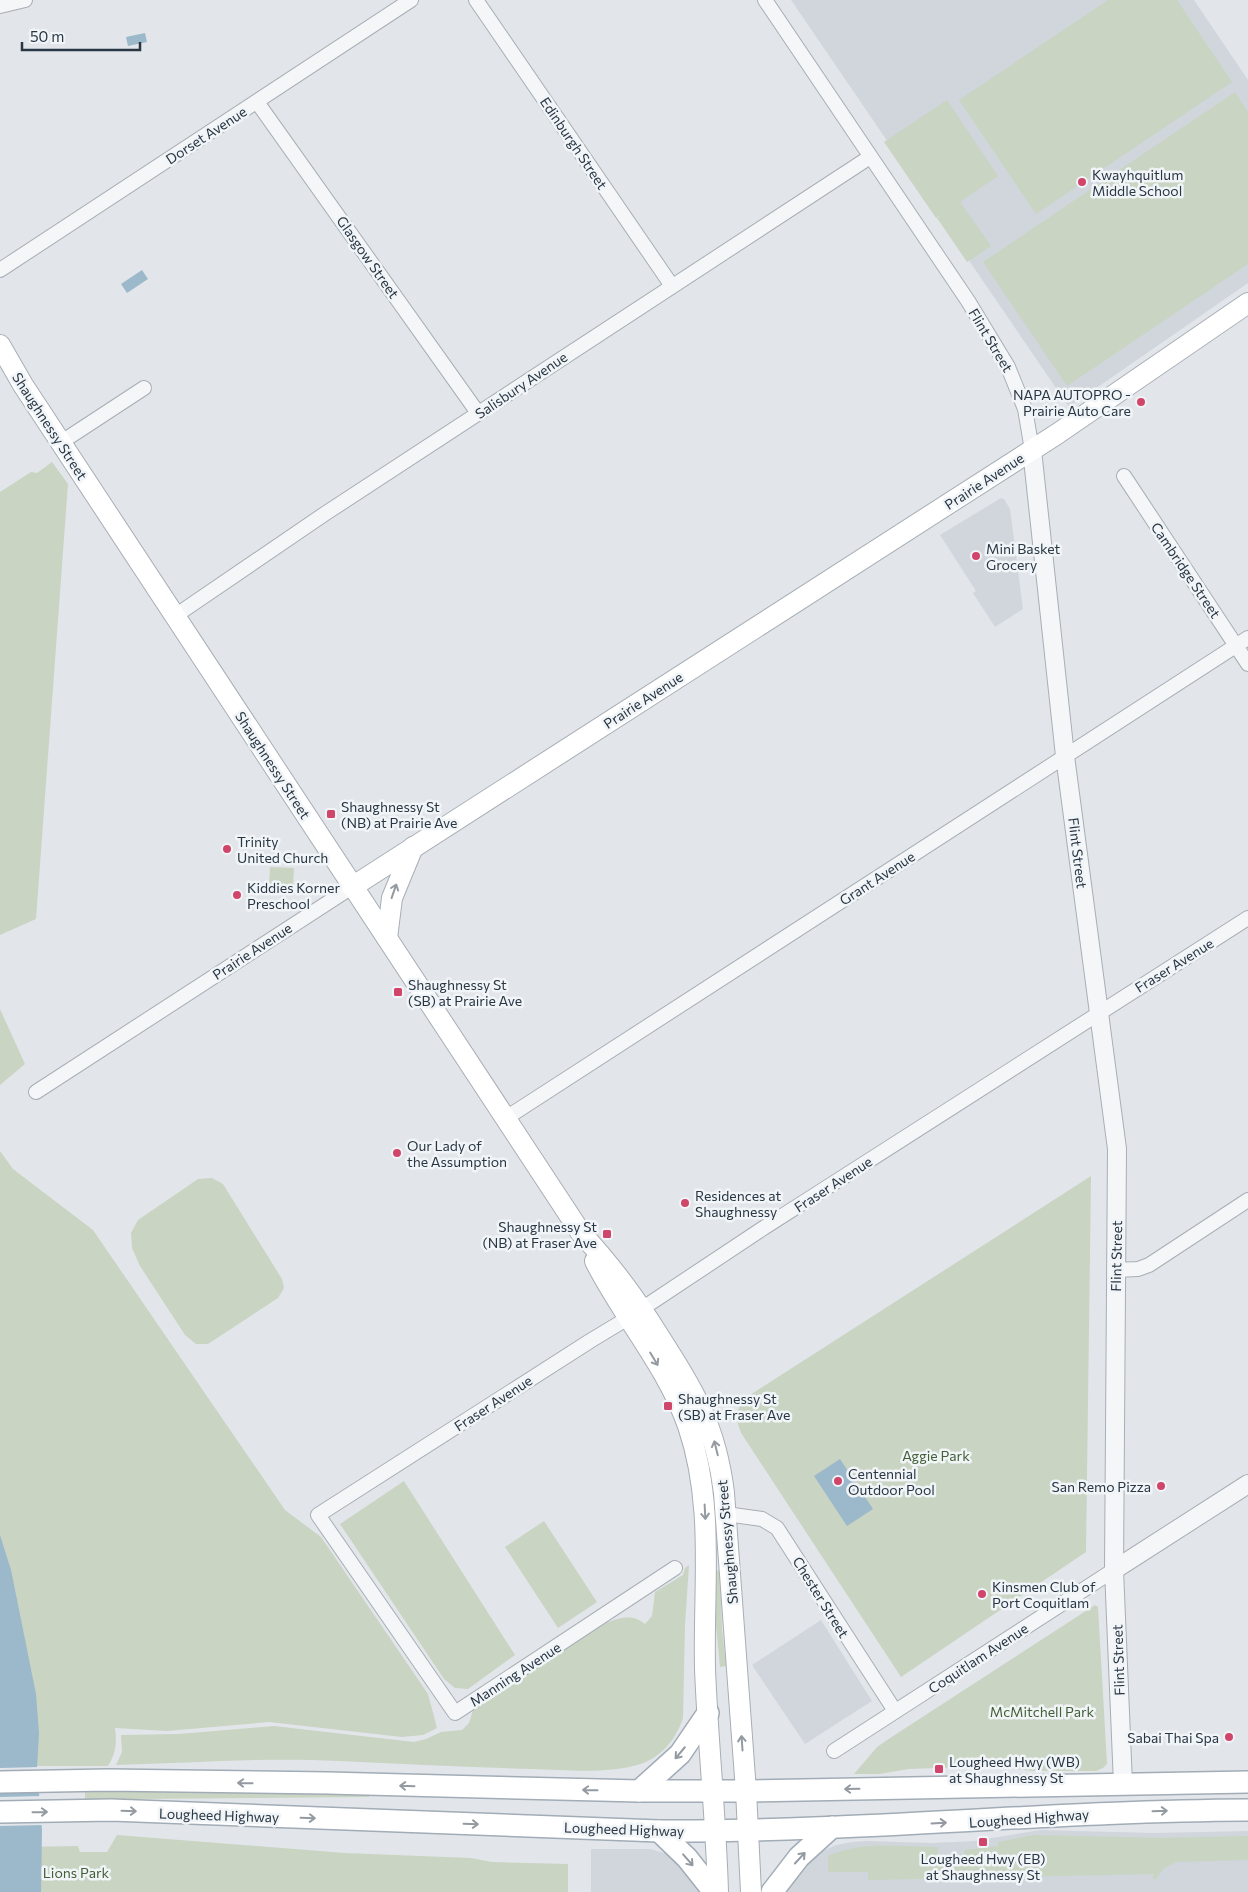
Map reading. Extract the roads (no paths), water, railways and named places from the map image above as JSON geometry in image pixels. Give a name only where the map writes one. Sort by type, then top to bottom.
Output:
[{"type":"main road","name":"Prairie Avenue","points":[[352,887],[1032,450],[1248,303]]},
{"type":"main road","name":"Shaughnessy Street","points":[[0,345],[60,443],[581,1232],[616,1272],[655,1360],[678,1403],[689,1428],[700,1471],[706,1522],[706,1668],[718,1892]]},
{"type":"main road","points":[[387,938],[392,898],[412,847]]},
{"type":"main road","name":"Shaughnessy Street","points":[[635,1314],[678,1365],[702,1410],[719,1461],[726,1514],[749,1831],[751,1892]]},
{"type":"main road","points":[[639,1792],[680,1754],[708,1713]]},
{"type":"main road","points":[[0,1782],[79,1780],[328,1783],[639,1792],[1248,1782]]},
{"type":"main road","name":"Lougheed Highway","points":[[0,1812],[111,1810],[716,1832],[890,1826],[1165,1810],[1248,1810]]},
{"type":"main road","points":[[772,1892],[799,1858],[832,1827]]},
{"type":"main road","points":[[659,1831],[688,1858],[714,1892]]},
{"type":"street","points":[[0,6],[25,0]]},
{"type":"street","name":"Dorset Avenue","points":[[0,270],[412,0]]},
{"type":"street","name":"Edinburgh Street","points":[[476,0],[672,286]]},
{"type":"street","name":"Flint Street","points":[[765,0],[968,301],[1008,367],[1025,410],[1032,450],[1066,756],[1117,1150],[1114,1570],[1123,1784]]},
{"type":"street","name":"Glasgow Street","points":[[257,102],[478,414]]},
{"type":"street","name":"Salisbury Avenue","points":[[175,616],[326,513],[870,157]]},
{"type":"street","points":[[60,443],[144,388]]},
{"type":"street","name":"Cambridge Street","points":[[1124,476],[1242,642],[1248,664]]},
{"type":"street","name":"Grant Avenue","points":[[506,1118],[1242,642]]},
{"type":"street","name":"Prairie Avenue","points":[[36,1092],[352,887]]},
{"type":"street","name":"Fraser Avenue","points":[[318,1515],[635,1314],[765,1227],[1248,918]]},
{"type":"street","points":[[1116,1270],[1138,1269],[1149,1264],[1248,1200]]},
{"type":"street","name":"Coquitlam Avenue","points":[[834,1751],[1248,1484]]},
{"type":"street","name":"Chester Street","points":[[726,1514],[761,1518],[777,1528],[895,1711]]},
{"type":"street","name":"Manning Avenue","points":[[318,1515],[455,1713],[675,1568]]},
{"type":"water","points":[[145,33],[147,42],[128,46],[126,37]]},
{"type":"water","points":[[142,270],[148,279],[127,293],[121,284]]},
{"type":"water","points":[[840,1459],[873,1509],[847,1526],[814,1476]]},
{"type":"water","points":[[0,1535],[11,1570],[36,1694],[39,1733],[37,1768],[42,1830],[41,1892],[0,1892]]},
{"type":"place","name":"Kwayhquitlum Middle School","points":[[1082,182]]},
{"type":"place","name":"NAPA AUTOPRO - Prairie Auto Care","points":[[1141,402]]},
{"type":"place","name":"Mini Basket Grocery","points":[[976,556]]},
{"type":"place","name":"Shaughnessy St (NB) at Prairie Ave","points":[[331,814]]},
{"type":"place","name":"Trinity United Church","points":[[227,849]]},
{"type":"place","name":"Kiddies Korner Preschool","points":[[237,895]]},
{"type":"place","name":"Shaughnessy St (SB) at Prairie Ave","points":[[398,992]]},
{"type":"place","name":"Our Lady of the Assumption","points":[[397,1153]]},
{"type":"place","name":"Residences at Shaughnessy","points":[[685,1203]]},
{"type":"place","name":"Shaughnessy St (NB) at Fraser Ave","points":[[607,1234]]},
{"type":"place","name":"Shaughnessy St (SB) at Fraser Ave","points":[[668,1406]]},
{"type":"place","name":"Centennial Outdoor Pool","points":[[838,1481]]},
{"type":"place","name":"San Remo Pizza","points":[[1161,1486]]},
{"type":"place","name":"Kinsmen Club of Port Coquitlam","points":[[982,1594]]},
{"type":"place","name":"Sabai Thai Spa","points":[[1229,1737]]},
{"type":"place","name":"Lougheed Hwy (WB) at Shaughnessy St","points":[[939,1769]]},
{"type":"place","name":"Lougheed Hwy (EB) at Shaughnessy St","points":[[983,1842]]},
{"type":"park label","name":"Aggie Park","points":[[936,1455]]},
{"type":"park label","name":"McMitchell Park","points":[[1042,1711]]},
{"type":"park label","name":"Lions Park","points":[[76,1872]]}]
